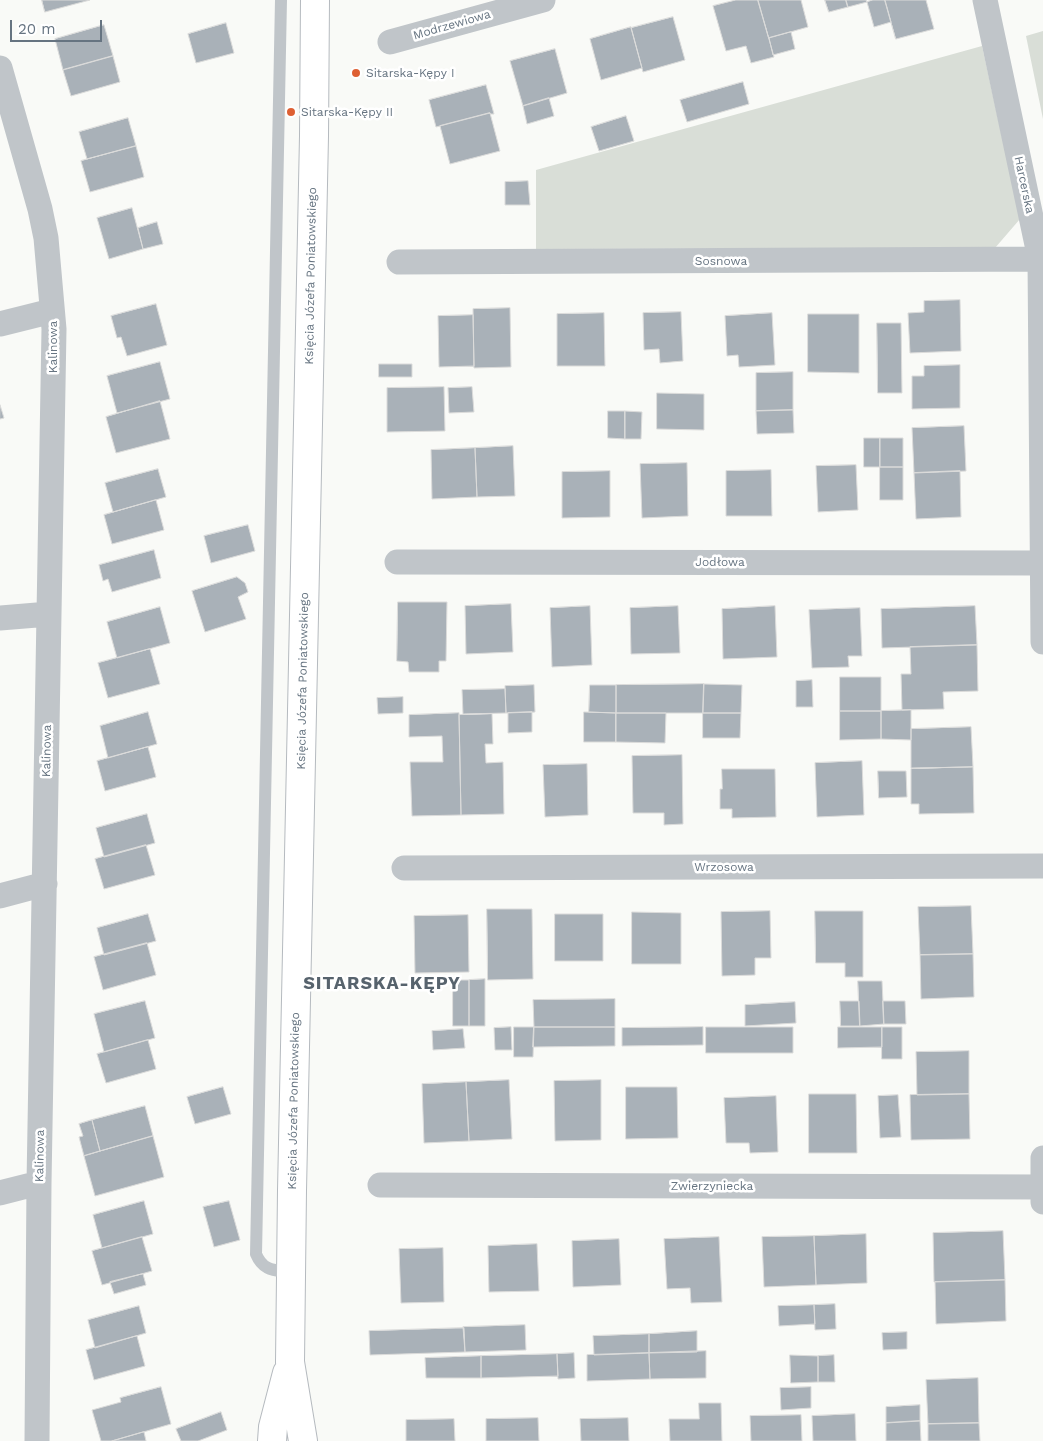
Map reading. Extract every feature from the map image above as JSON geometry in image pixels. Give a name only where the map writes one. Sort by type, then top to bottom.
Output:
[{"type":"street","name":"Księcia Józefa Poniatowskiego","points":[[303,1441],[290,1362],[315,0]]},
{"type":"street","name":"Modrzewiowa","points":[[390,42],[543,0]]},
{"type":"street","name":"Harcerska","points":[[985,0],[1042,259],[1043,642]]},
{"type":"street","name":"Kalinowa","points":[[0,68],[40,209],[46,238],[54,329],[46,884],[39,1183],[37,1441]]},
{"type":"street","name":"Sosnowa","points":[[399,262],[1042,259]]},
{"type":"street","points":[[0,324],[52,311]]},
{"type":"street","name":"Jodłowa","points":[[397,562],[1043,563]]},
{"type":"street","points":[[0,618],[49,614]]},
{"type":"street","name":"Wrzosowa","points":[[404,868],[1043,866]]},
{"type":"street","points":[[0,896],[46,884]]},
{"type":"street","points":[[1043,1158],[1043,1202]]},
{"type":"street","points":[[0,1193],[39,1183]]},
{"type":"street","name":"Zwierzyniecka","points":[[380,1186],[1043,1187]]},
{"type":"street","name":"Księcia Józefa Poniatowskiego","points":[[272,1441],[290,1362]]},
{"type":"lane","points":[[280,0],[256,1254],[260,1263],[270,1270],[291,1273]]},
{"type":"shaded area","points":[[1043,31],[1043,119],[1026,36]]},
{"type":"shaded area","points":[[982,46],[1020,219],[995,248],[536,249],[536,170]]},
{"type":"building","points":[[42,0],[90,0],[45,12]]},
{"type":"building","points":[[736,0],[758,0],[774,57],[751,63],[746,46],[726,51],[713,6]]},
{"type":"building","points":[[758,0],[801,0],[808,27],[769,38]]},
{"type":"building","points":[[825,0],[846,0],[848,7],[829,12]]},
{"type":"building","points":[[846,0],[866,0],[867,2],[848,7]]},
{"type":"building","points":[[885,0],[891,22],[874,27],[867,2]]},
{"type":"building","points":[[885,0],[926,0],[934,29],[896,39]]},
{"type":"building","points":[[673,17],[685,60],[643,72],[631,28]]},
{"type":"building","points":[[226,23],[234,53],[196,63],[188,34]]},
{"type":"building","points":[[104,25],[113,56],[63,70],[55,39]]},
{"type":"building","points":[[631,27],[642,68],[601,80],[590,39]]},
{"type":"building","points":[[791,32],[795,49],[773,55],[769,38]]},
{"type":"building","points":[[555,49],[567,93],[523,106],[510,61]]},
{"type":"building","points":[[113,56],[120,82],[71,96],[63,70]]},
{"type":"building","points":[[743,82],[749,104],[687,122],[680,100]]},
{"type":"building","points":[[486,85],[494,114],[490,113],[436,127],[429,100]]},
{"type":"building","points":[[549,98],[554,116],[527,124],[523,106]]},
{"type":"building","points":[[490,113],[500,151],[450,164],[440,126]]},
{"type":"building","points":[[626,116],[634,141],[599,151],[591,127]]},
{"type":"building","points":[[128,118],[136,146],[87,159],[79,132]]},
{"type":"building","points":[[136,146],[144,177],[90,192],[81,161]]},
{"type":"building","points":[[528,181],[530,205],[505,205],[505,182]]},
{"type":"building","points":[[132,208],[143,249],[109,259],[97,218]]},
{"type":"building","points":[[157,222],[163,244],[143,249],[138,228]]},
{"type":"building","points":[[960,300],[961,351],[910,353],[908,313],[924,312],[924,301]]},
{"type":"building","points":[[156,304],[167,345],[127,356],[121,337],[117,338],[111,316]]},
{"type":"building","points":[[510,308],[511,367],[474,368],[473,309]]},
{"type":"building","points":[[681,312],[683,361],[660,363],[659,349],[644,350],[643,313]]},
{"type":"building","points":[[604,313],[605,366],[557,366],[557,314]]},
{"type":"building","points":[[772,313],[775,365],[739,367],[738,355],[727,356],[725,316]]},
{"type":"building","points":[[808,314],[859,314],[859,373],[808,372]]},
{"type":"building","points":[[473,315],[474,366],[439,367],[438,316]]},
{"type":"building","points":[[877,323],[901,323],[902,393],[878,393]]},
{"type":"building","points":[[160,362],[170,399],[117,413],[107,376]]},
{"type":"building","points":[[379,364],[412,364],[412,377],[379,377]]},
{"type":"building","points":[[960,365],[960,408],[912,409],[912,376],[924,376],[924,366]]},
{"type":"building","points":[[793,372],[793,410],[756,411],[756,373]]},
{"type":"building","points":[[444,387],[445,431],[387,432],[387,388]]},
{"type":"building","points":[[472,387],[474,412],[449,413],[448,388]]},
{"type":"building","points":[[657,393],[704,394],[704,430],[657,429]]},
{"type":"building","points":[[160,401],[170,439],[116,453],[106,417]]},
{"type":"building","points":[[0,405],[4,418],[0,419]]},
{"type":"building","points":[[793,410],[794,433],[757,434],[756,411]]},
{"type":"building","points":[[608,411],[625,411],[625,439],[608,438]]},
{"type":"building","points":[[625,411],[642,412],[641,439],[625,439]]},
{"type":"building","points":[[964,426],[966,471],[914,473],[912,428]]},
{"type":"building","points":[[864,438],[880,438],[880,467],[864,467]]},
{"type":"building","points":[[880,438],[903,438],[903,467],[880,467]]},
{"type":"building","points":[[513,446],[515,496],[477,497],[475,448]]},
{"type":"building","points":[[475,448],[477,497],[432,499],[431,450]]},
{"type":"building","points":[[687,463],[688,516],[642,518],[640,464]]},
{"type":"building","points":[[856,465],[858,510],[818,512],[816,466]]},
{"type":"building","points":[[880,467],[903,467],[903,500],[880,500]]},
{"type":"building","points":[[158,469],[166,497],[113,512],[105,483]]},
{"type":"building","points":[[771,470],[772,516],[726,516],[726,471]]},
{"type":"building","points":[[610,471],[610,517],[562,518],[562,472]]},
{"type":"building","points":[[960,471],[961,517],[916,519],[914,473]]},
{"type":"building","points":[[156,500],[164,530],[112,544],[104,515]]},
{"type":"building","points":[[248,525],[255,551],[211,563],[204,536]]},
{"type":"building","points":[[154,550],[161,578],[112,592],[108,579],[103,581],[99,565]]},
{"type":"building","points":[[237,577],[245,583],[248,592],[238,597],[246,619],[205,632],[192,591]]},
{"type":"building","points":[[398,602],[447,602],[446,661],[439,661],[439,672],[409,672],[408,662],[397,661]]},
{"type":"building","points":[[511,604],[513,652],[466,654],[465,606]]},
{"type":"building","points":[[590,606],[592,665],[552,667],[550,608]]},
{"type":"building","points":[[678,606],[680,653],[631,654],[630,608]]},
{"type":"building","points":[[775,606],[777,657],[723,659],[722,609]]},
{"type":"building","points":[[975,606],[977,645],[882,648],[881,609]]},
{"type":"building","points":[[160,607],[170,643],[117,658],[107,622]]},
{"type":"building","points":[[860,608],[862,656],[848,656],[849,667],[812,668],[809,610]]},
{"type":"building","points":[[977,645],[978,691],[943,692],[944,709],[902,710],[901,674],[911,674],[910,647]]},
{"type":"building","points":[[150,649],[160,684],[108,698],[98,663]]},
{"type":"building","points":[[840,677],[881,677],[881,711],[840,711]]},
{"type":"building","points":[[812,680],[813,707],[796,707],[796,681]]},
{"type":"building","points":[[704,684],[703,713],[616,713],[616,685]]},
{"type":"building","points":[[704,684],[742,685],[741,713],[703,713]]},
{"type":"building","points":[[534,685],[535,712],[506,713],[505,686]]},
{"type":"building","points":[[590,685],[616,685],[616,713],[589,712]]},
{"type":"building","points":[[505,689],[506,713],[463,714],[462,690]]},
{"type":"building","points":[[403,697],[403,713],[378,714],[377,698]]},
{"type":"building","points":[[911,710],[911,740],[881,739],[881,711]]},
{"type":"building","points":[[840,711],[881,711],[881,739],[840,740]]},
{"type":"building","points":[[148,712],[157,744],[108,758],[100,726]]},
{"type":"building","points":[[532,712],[532,732],[508,733],[508,713]]},
{"type":"building","points":[[584,712],[616,713],[616,742],[584,742]]},
{"type":"building","points":[[459,713],[461,815],[412,816],[410,762],[443,762],[442,736],[409,737],[409,715]]},
{"type":"building","points":[[616,713],[666,713],[665,743],[616,742]]},
{"type":"building","points":[[703,713],[741,713],[740,738],[703,738]]},
{"type":"building","points":[[492,714],[493,744],[485,744],[486,763],[503,762],[504,814],[461,815],[459,715]]},
{"type":"building","points":[[971,727],[973,767],[911,768],[911,729]]},
{"type":"building","points":[[148,747],[156,777],[105,791],[97,761]]},
{"type":"building","points":[[682,755],[683,824],[664,825],[664,813],[633,813],[632,756]]},
{"type":"building","points":[[862,761],[864,815],[817,817],[815,763]]},
{"type":"building","points":[[587,764],[588,815],[545,817],[543,765]]},
{"type":"building","points":[[973,767],[974,813],[919,814],[919,804],[911,804],[911,769]]},
{"type":"building","points":[[722,769],[775,769],[776,817],[732,818],[732,809],[720,809]]},
{"type":"building","points":[[878,771],[906,771],[907,797],[879,798]]},
{"type":"building","points":[[147,814],[155,843],[104,857],[96,828]]},
{"type":"building","points":[[146,845],[155,875],[104,889],[95,859]]},
{"type":"building","points":[[971,906],[973,954],[920,955],[918,907]]},
{"type":"building","points":[[487,909],[532,909],[533,979],[488,980]]},
{"type":"building","points":[[770,911],[771,958],[755,958],[755,975],[722,976],[721,912]]},
{"type":"building","points":[[815,911],[863,911],[863,977],[845,977],[845,963],[816,963]]},
{"type":"building","points":[[632,912],[681,913],[681,964],[632,964]]},
{"type":"building","points":[[148,914],[156,941],[104,955],[97,928]]},
{"type":"building","points":[[555,914],[603,914],[603,961],[555,961]]},
{"type":"building","points":[[468,915],[469,972],[415,973],[414,916]]},
{"type":"building","points":[[147,943],[156,975],[103,990],[94,957]]},
{"type":"building","points":[[973,954],[974,997],[921,999],[920,955]]},
{"type":"building","points":[[485,979],[485,1026],[469,1026],[469,980]]},
{"type":"building","points":[[453,980],[469,980],[469,1026],[453,1026]]},
{"type":"building","points":[[858,981],[882,981],[884,1024],[860,1026]]},
{"type":"building","points":[[615,999],[615,1027],[534,1027],[533,1000]]},
{"type":"building","points":[[145,1001],[155,1038],[104,1052],[94,1014]]},
{"type":"building","points":[[840,1001],[859,1001],[860,1026],[841,1026]]},
{"type":"building","points":[[883,1001],[905,1001],[906,1024],[884,1024]]},
{"type":"building","points":[[795,1002],[796,1023],[745,1026],[745,1005]]},
{"type":"building","points":[[511,1027],[512,1050],[495,1050],[494,1028]]},
{"type":"building","points":[[514,1027],[534,1027],[533,1057],[514,1057]]},
{"type":"building","points":[[534,1027],[615,1027],[615,1046],[533,1047]]},
{"type":"building","points":[[703,1027],[703,1045],[622,1046],[622,1028]]},
{"type":"building","points":[[706,1027],[793,1027],[793,1053],[706,1053]]},
{"type":"building","points":[[838,1027],[882,1027],[882,1047],[838,1048]]},
{"type":"building","points":[[882,1027],[902,1027],[902,1059],[882,1059]]},
{"type":"building","points":[[463,1029],[465,1048],[433,1050],[432,1031]]},
{"type":"building","points":[[148,1040],[156,1069],[106,1083],[97,1054]]},
{"type":"building","points":[[969,1051],[969,1094],[917,1095],[916,1052]]},
{"type":"building","points":[[509,1080],[512,1139],[469,1141],[466,1082]]},
{"type":"building","points":[[601,1080],[601,1140],[555,1141],[554,1081]]},
{"type":"building","points":[[466,1082],[469,1141],[424,1143],[422,1084]]},
{"type":"building","points":[[223,1087],[231,1114],[195,1124],[187,1097]]},
{"type":"building","points":[[626,1087],[677,1087],[678,1138],[626,1139]]},
{"type":"building","points":[[809,1094],[856,1094],[857,1153],[809,1153]]},
{"type":"building","points":[[969,1094],[970,1139],[911,1140],[910,1095]]},
{"type":"building","points":[[898,1095],[901,1137],[880,1138],[878,1096]]},
{"type":"building","points":[[776,1096],[778,1152],[750,1153],[749,1143],[726,1143],[724,1098]]},
{"type":"building","points":[[145,1106],[153,1136],[100,1151],[92,1120]]},
{"type":"building","points":[[92,1120],[100,1151],[84,1156],[79,1137],[83,1136],[79,1124]]},
{"type":"building","points":[[153,1136],[164,1177],[95,1196],[84,1156]]},
{"type":"building","points":[[144,1201],[153,1234],[102,1248],[93,1215]]},
{"type":"building","points":[[229,1201],[240,1240],[214,1247],[203,1207]]},
{"type":"building","points":[[1003,1231],[1005,1280],[934,1282],[933,1233]]},
{"type":"building","points":[[866,1234],[867,1283],[816,1285],[814,1236]]},
{"type":"building","points":[[814,1236],[816,1285],[764,1287],[762,1237]]},
{"type":"building","points":[[142,1237],[152,1271],[102,1285],[92,1251]]},
{"type":"building","points":[[719,1237],[722,1302],[691,1303],[690,1288],[667,1289],[664,1239]]},
{"type":"building","points":[[619,1239],[621,1285],[573,1287],[572,1241]]},
{"type":"building","points":[[537,1244],[539,1291],[489,1292],[488,1246]]},
{"type":"building","points":[[443,1248],[444,1302],[401,1303],[399,1249]]},
{"type":"building","points":[[143,1274],[146,1285],[114,1294],[110,1282]]},
{"type":"building","points":[[1005,1280],[1006,1321],[936,1324],[935,1282]]},
{"type":"building","points":[[835,1304],[836,1329],[815,1330],[814,1305]]},
{"type":"building","points":[[814,1305],[815,1324],[779,1326],[778,1306]]},
{"type":"building","points":[[139,1306],[146,1333],[95,1348],[88,1320]]},
{"type":"building","points":[[525,1325],[526,1350],[465,1352],[463,1327]]},
{"type":"building","points":[[464,1328],[465,1352],[370,1355],[369,1331]]},
{"type":"building","points":[[697,1331],[697,1352],[649,1353],[649,1334]]},
{"type":"building","points":[[907,1332],[907,1349],[883,1350],[882,1333]]},
{"type":"building","points":[[649,1334],[649,1353],[594,1355],[593,1336]]},
{"type":"building","points":[[137,1336],[145,1366],[94,1380],[86,1350]]},
{"type":"building","points":[[706,1351],[706,1378],[650,1379],[649,1353]]},
{"type":"building","points":[[574,1353],[575,1378],[558,1379],[557,1354]]},
{"type":"building","points":[[649,1353],[650,1379],[587,1381],[587,1355]]},
{"type":"building","points":[[557,1354],[558,1376],[481,1378],[481,1356]]},
{"type":"building","points":[[790,1355],[818,1356],[818,1382],[791,1383]]},
{"type":"building","points":[[834,1355],[835,1382],[818,1382],[818,1356]]},
{"type":"building","points":[[481,1356],[481,1378],[426,1378],[425,1358]]},
{"type":"building","points":[[978,1378],[979,1423],[928,1424],[926,1380]]},
{"type":"building","points":[[161,1387],[171,1424],[112,1441],[101,1441],[92,1410],[121,1402],[120,1398]]},
{"type":"building","points":[[811,1387],[811,1408],[781,1410],[780,1388]]},
{"type":"building","points":[[699,1403],[721,1403],[722,1441],[670,1441],[669,1419],[699,1419]]},
{"type":"building","points":[[920,1405],[920,1421],[886,1423],[886,1407]]},
{"type":"building","points":[[221,1412],[227,1430],[198,1441],[181,1441],[176,1429]]},
{"type":"building","points":[[855,1414],[856,1441],[813,1441],[812,1416]]},
{"type":"building","points":[[801,1415],[802,1441],[751,1441],[750,1416]]},
{"type":"building","points":[[538,1418],[539,1441],[486,1441],[486,1419]]},
{"type":"building","points":[[628,1418],[629,1441],[581,1441],[580,1419]]},
{"type":"building","points":[[454,1419],[455,1441],[406,1441],[406,1420]]},
{"type":"building","points":[[920,1421],[921,1441],[886,1441],[886,1423]]},
{"type":"building","points":[[979,1423],[980,1441],[928,1441],[928,1424]]},
{"type":"building","points":[[144,1432],[146,1441],[112,1441]]},
{"type":"place","name":"Sitarska-Kępy I","points":[[356,73]]},
{"type":"place","name":"Sitarska-Kępy II","points":[[291,112]]},
{"type":"district","name":"SITARSKA-KĘPY","points":[[382,984]]}]
